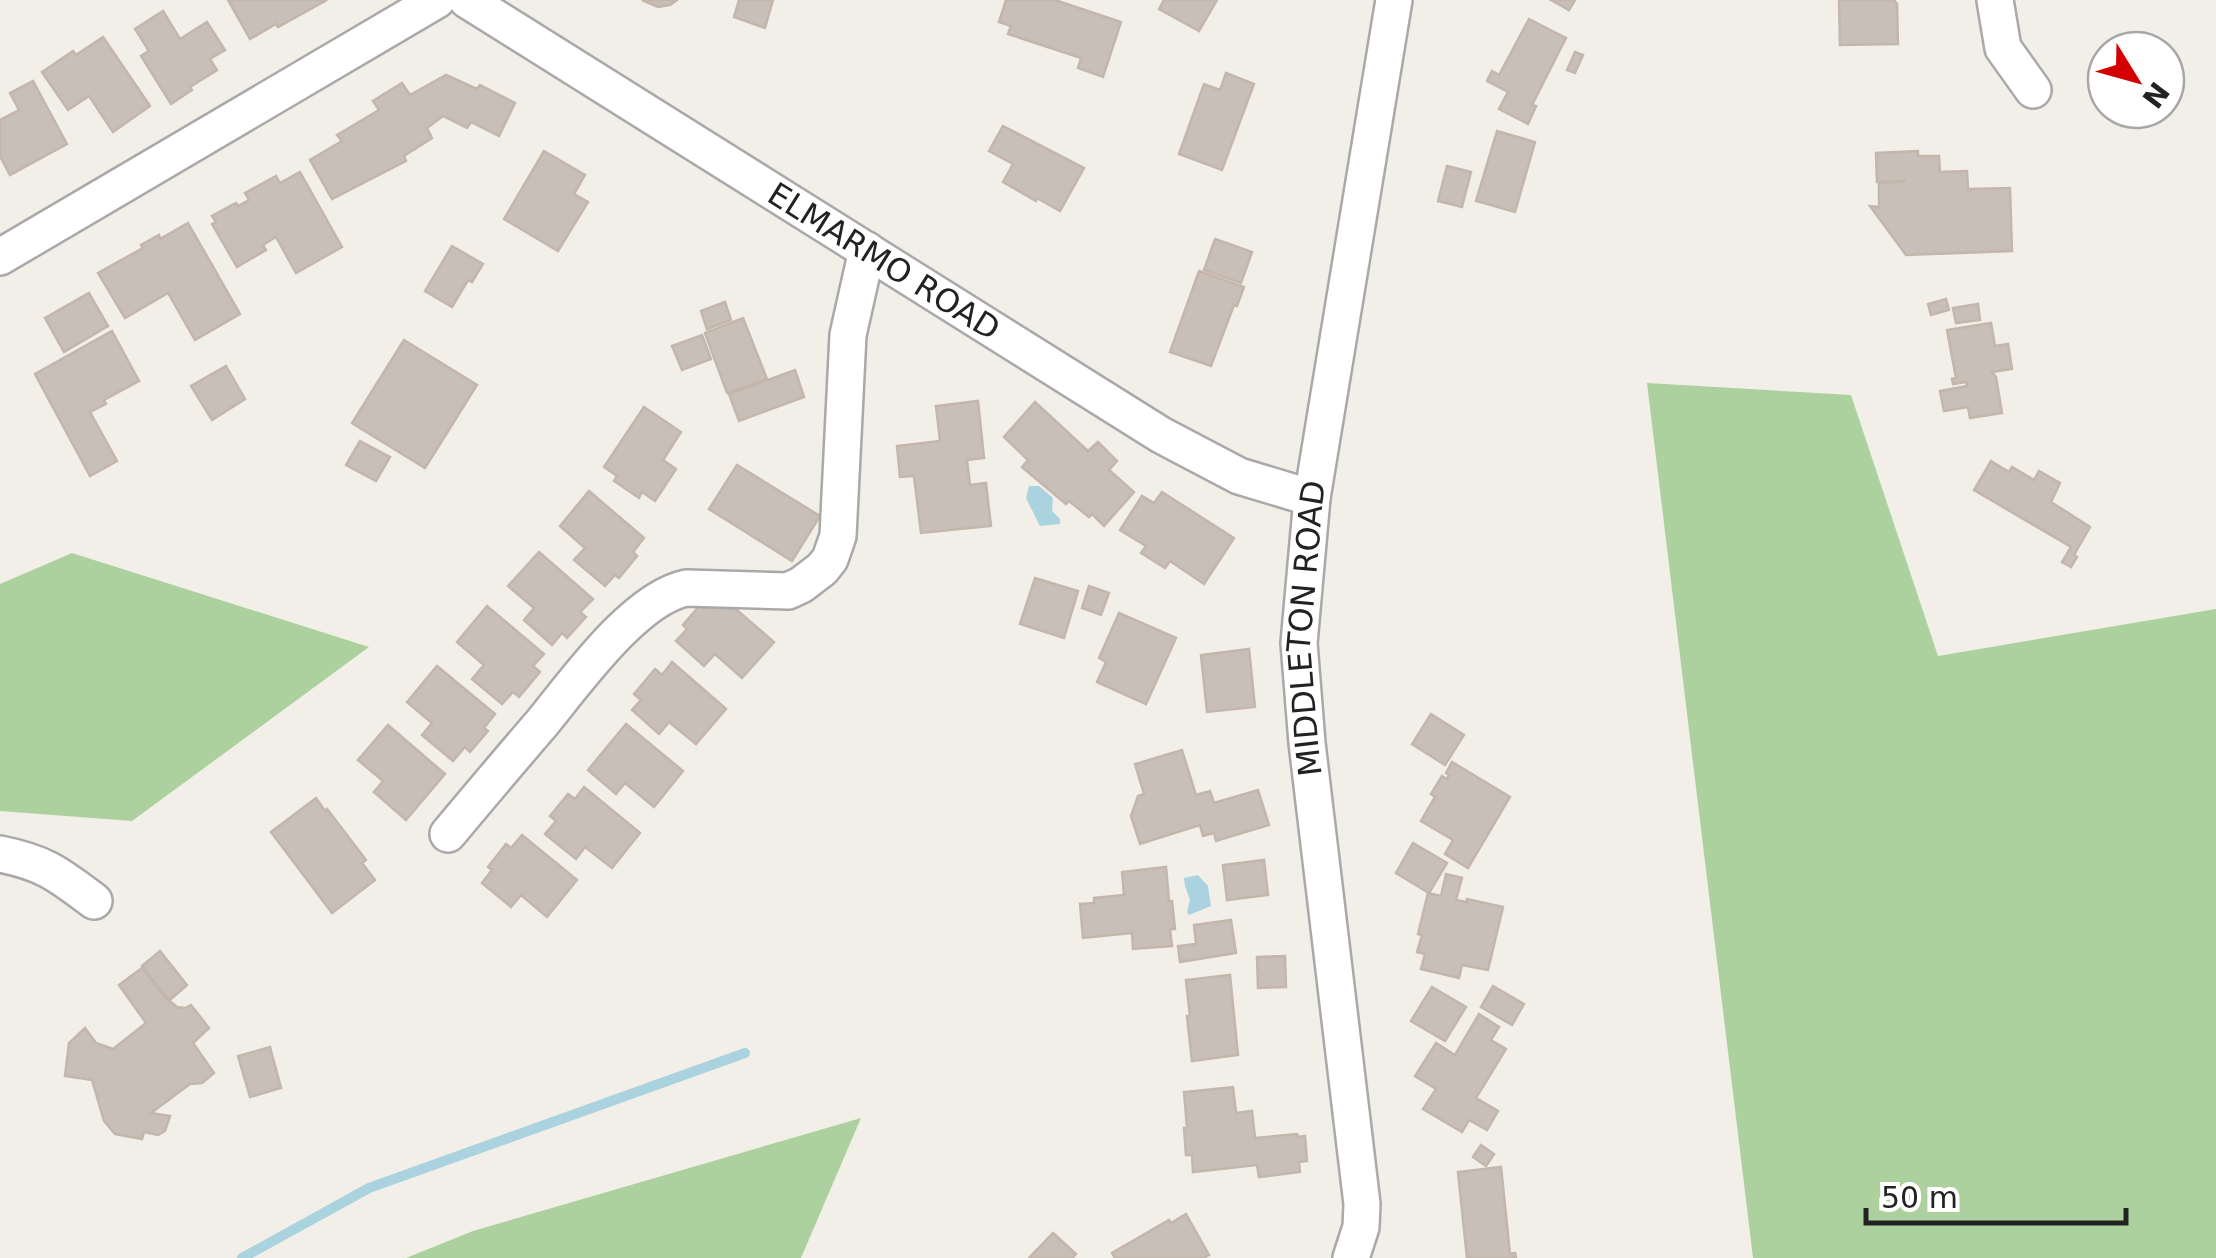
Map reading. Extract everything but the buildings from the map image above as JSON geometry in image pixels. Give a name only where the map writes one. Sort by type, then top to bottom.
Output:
[{"type":"street","points":[[0,256],[437,0]]},
{"type":"street","name":"ELMARMO ROAD","points":[[466,0],[1161,435],[1239,476],[1312,498]]},
{"type":"street","name":"MIDDLETON ROAD","points":[[1352,1258],[1361,1226],[1362,1204],[1299,663],[1312,498],[1394,0]]},
{"type":"street","points":[[1995,0],[2003,48],[2034,90]]},
{"type":"street","points":[[448,834],[608,645],[644,610],[675,590],[686,588],[788,591],[811,578],[830,559],[838,536],[848,336],[868,250]]},
{"type":"street","points":[[0,854],[30,860],[56,872],[94,901]]},
{"type":"green space","points":[[1647,383],[1851,395],[1938,656],[2216,609],[2216,1258],[1753,1258]]},
{"type":"green space","points":[[72,553],[369,647],[132,821],[0,811],[0,584]]},
{"type":"green space","points":[[861,1118],[801,1258],[406,1258],[473,1231]]},
{"type":"water","points":[[1029,486],[1039,486],[1053,498],[1052,511],[1060,524],[1040,526],[1026,498]]},
{"type":"water","points":[[1198,875],[1208,886],[1211,906],[1189,915],[1184,878]]},
{"type":"waterway","points":[[242,1258],[369,1188],[745,1053]]}]
